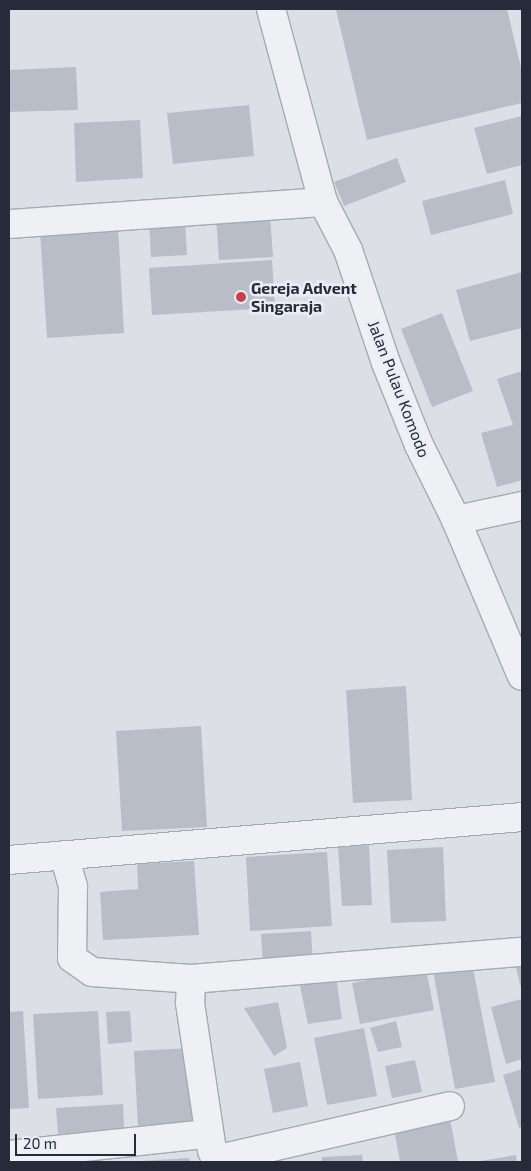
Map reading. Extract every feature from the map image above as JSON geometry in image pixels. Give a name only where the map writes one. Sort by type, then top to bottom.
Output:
[{"type":"street","name":"Jalan Pulau Komodo","points":[[271,9],[323,202],[348,250],[386,363],[419,445],[456,520],[522,676]]},
{"type":"street","points":[[9,224],[323,202]]},
{"type":"street","points":[[456,520],[522,506]]},
{"type":"street","points":[[9,860],[522,817]]},
{"type":"street","points":[[64,855],[73,887],[72,958],[92,972],[191,980],[522,952]]},
{"type":"street","points":[[191,980],[189,992],[207,1134],[215,1161],[450,1106]]},
{"type":"street","points":[[9,1155],[207,1134]]},
{"type":"building","points":[[507,9],[522,72],[522,103],[367,140],[336,10]]},
{"type":"building","points":[[76,67],[78,110],[9,112],[9,70]]},
{"type":"building","points":[[249,105],[254,156],[173,164],[167,113]]},
{"type":"building","points":[[522,116],[522,165],[487,174],[474,128]]},
{"type":"building","points":[[140,120],[143,178],[76,182],[74,123]]},
{"type":"building","points":[[397,158],[406,182],[344,206],[334,182]]},
{"type":"building","points":[[505,180],[513,214],[431,235],[422,201]]},
{"type":"building","points":[[270,214],[273,257],[219,260],[216,217]]},
{"type":"building","points":[[185,219],[187,255],[151,257],[149,221]]},
{"type":"building","points":[[118,227],[124,333],[47,338],[40,232]]},
{"type":"building","points":[[272,260],[275,308],[152,315],[149,268]]},
{"type":"building","points":[[522,272],[522,328],[470,341],[456,290]]},
{"type":"building","points":[[442,313],[473,391],[432,407],[401,329]]},
{"type":"building","points":[[522,371],[522,480],[497,487],[481,433],[513,425],[497,379]]},
{"type":"building","points":[[406,686],[412,800],[353,803],[346,690]]},
{"type":"building","points":[[201,726],[207,827],[122,831],[116,731]]},
{"type":"building","points":[[369,845],[372,905],[342,906],[338,847]]},
{"type":"building","points":[[443,847],[446,921],[391,923],[387,850]]},
{"type":"building","points":[[327,852],[332,926],[250,931],[246,857]]},
{"type":"building","points":[[194,861],[199,935],[103,940],[100,892],[138,889],[137,864]]},
{"type":"building","points":[[311,931],[313,963],[263,966],[261,934]]},
{"type":"building","points":[[522,961],[522,985],[520,985],[515,962]]},
{"type":"building","points":[[472,963],[495,1082],[455,1089],[433,971]]},
{"type":"building","points":[[426,969],[434,1010],[360,1024],[352,983]]},
{"type":"building","points":[[336,976],[342,1019],[308,1024],[299,981]]},
{"type":"building","points":[[522,999],[522,1059],[506,1064],[491,1007]]},
{"type":"building","points":[[278,1002],[287,1048],[274,1056],[244,1008]]},
{"type":"building","points":[[23,1011],[29,1108],[9,1109],[9,1012]]},
{"type":"building","points":[[98,1011],[103,1095],[38,1099],[33,1014]]},
{"type":"building","points":[[130,1011],[132,1042],[108,1044],[106,1012]]},
{"type":"building","points":[[396,1021],[402,1047],[378,1052],[370,1028]]},
{"type":"building","points":[[364,1028],[377,1096],[327,1105],[314,1038]]},
{"type":"building","points":[[191,1048],[196,1125],[138,1128],[134,1051]]},
{"type":"building","points":[[415,1060],[422,1092],[392,1098],[385,1066]]},
{"type":"building","points":[[300,1062],[308,1106],[273,1113],[264,1069]]},
{"type":"building","points":[[522,1069],[522,1127],[519,1128],[503,1075]]},
{"type":"building","points":[[123,1104],[124,1130],[58,1134],[56,1108]]},
{"type":"building","points":[[450,1118],[458,1162],[400,1162],[394,1128]]},
{"type":"building","points":[[362,1155],[363,1162],[322,1162],[322,1157]]},
{"type":"building","points":[[516,1155],[517,1162],[481,1162],[481,1161]]},
{"type":"building","points":[[189,1158],[190,1162],[141,1162],[141,1161]]},
{"type":"place","name":"Gereja Advent Singaraja","points":[[241,297]]}]
